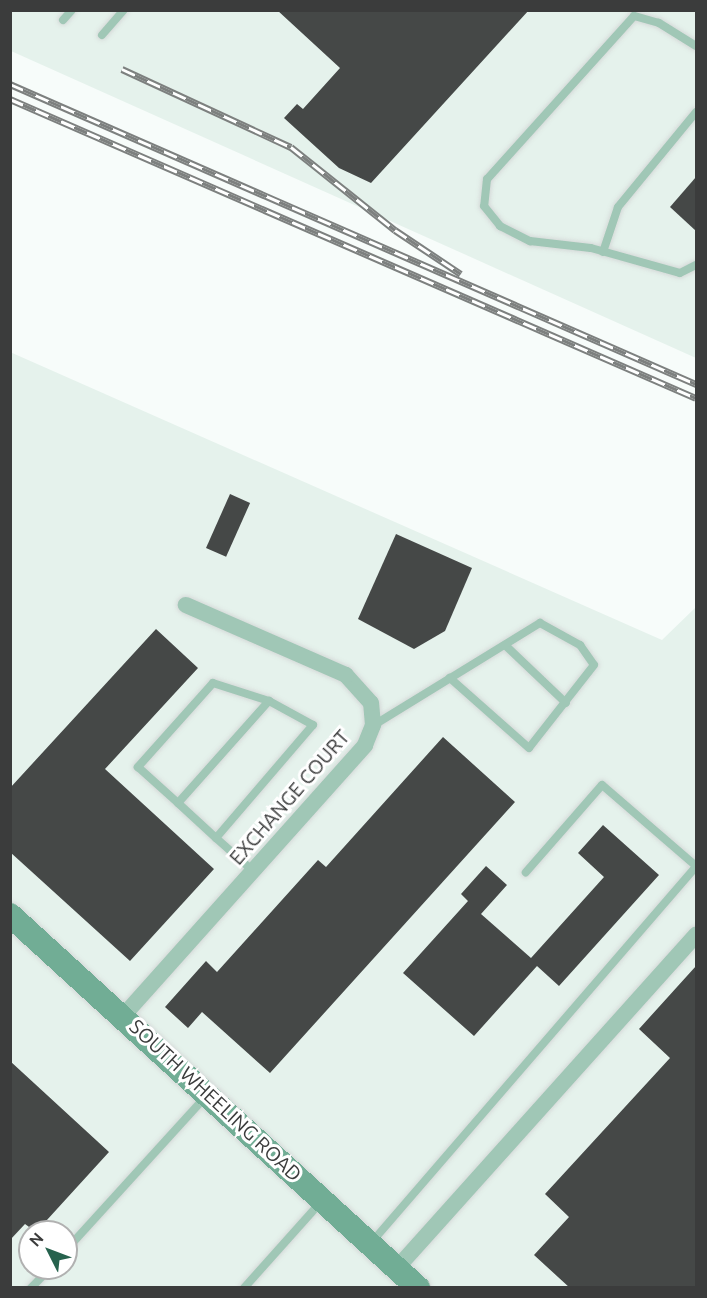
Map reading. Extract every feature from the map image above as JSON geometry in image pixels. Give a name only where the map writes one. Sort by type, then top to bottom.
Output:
[{"type":"main road","name":"SOUTH WHEELING ROAD","points":[[10,915],[124,1015],[418,1287]]},
{"type":"street","name":"EXCHANGE COURT","points":[[124,1015],[365,746],[373,725],[370,703],[346,675],[186,605]]},
{"type":"street","points":[[397,1268],[696,935]]},
{"type":"lane","points":[[63,20],[72,10]]},
{"type":"lane","points":[[102,35],[124,10]]},
{"type":"lane","points":[[696,46],[659,22],[634,16],[487,180],[484,206],[500,226],[530,241],[603,252],[680,273],[696,265]]},
{"type":"lane","points":[[603,252],[618,207],[696,112]]},
{"type":"lane","points":[[373,725],[540,623],[592,656],[594,665],[529,748],[450,678]]},
{"type":"lane","points":[[505,645],[566,703]]},
{"type":"lane","points":[[216,838],[313,725],[269,701],[213,682],[138,767],[216,838],[253,871]]},
{"type":"lane","points":[[178,803],[269,701]]},
{"type":"lane","points":[[370,1243],[696,866],[602,785],[526,872]]},
{"type":"lane","points":[[78,1238],[208,1093]]},
{"type":"lane","points":[[244,1287],[323,1199]]},
{"type":"shaded area","points":[[11,11],[696,11],[696,358],[11,51]]},
{"type":"shaded area","points":[[10,352],[662,640],[696,607],[696,1287],[11,1287]]},
{"type":"building","points":[[277,10],[529,10],[371,183],[339,168],[284,118],[297,104],[303,109],[340,68]]},
{"type":"building","points":[[696,177],[696,231],[670,207]]},
{"type":"building","points":[[230,494],[250,503],[226,557],[206,548]]},
{"type":"building","points":[[396,534],[472,568],[445,631],[414,649],[358,619]]},
{"type":"building","points":[[156,629],[198,668],[105,769],[214,869],[130,961],[10,852],[10,788]]},
{"type":"building","points":[[443,737],[515,802],[270,1073],[202,1012],[188,1028],[165,1007],[206,961],[217,972],[318,860],[326,867]]},
{"type":"building","points":[[603,825],[659,875],[559,986],[537,966],[474,1036],[403,973],[468,901],[461,894],[486,866],[507,885],[481,914],[531,958],[604,877],[578,853]]},
{"type":"building","points":[[696,966],[696,1288],[570,1288],[534,1255],[569,1217],[545,1194],[670,1058],[639,1029]]},
{"type":"building","points":[[10,1061],[109,1152],[47,1220],[18,1220],[18,1231],[10,1240]]},
{"type":"railway","points":[[122,69],[291,147],[395,230],[461,274]]},
{"type":"railway","points":[[10,84],[696,384]]},
{"type":"railway","points":[[10,99],[696,398]]}]
